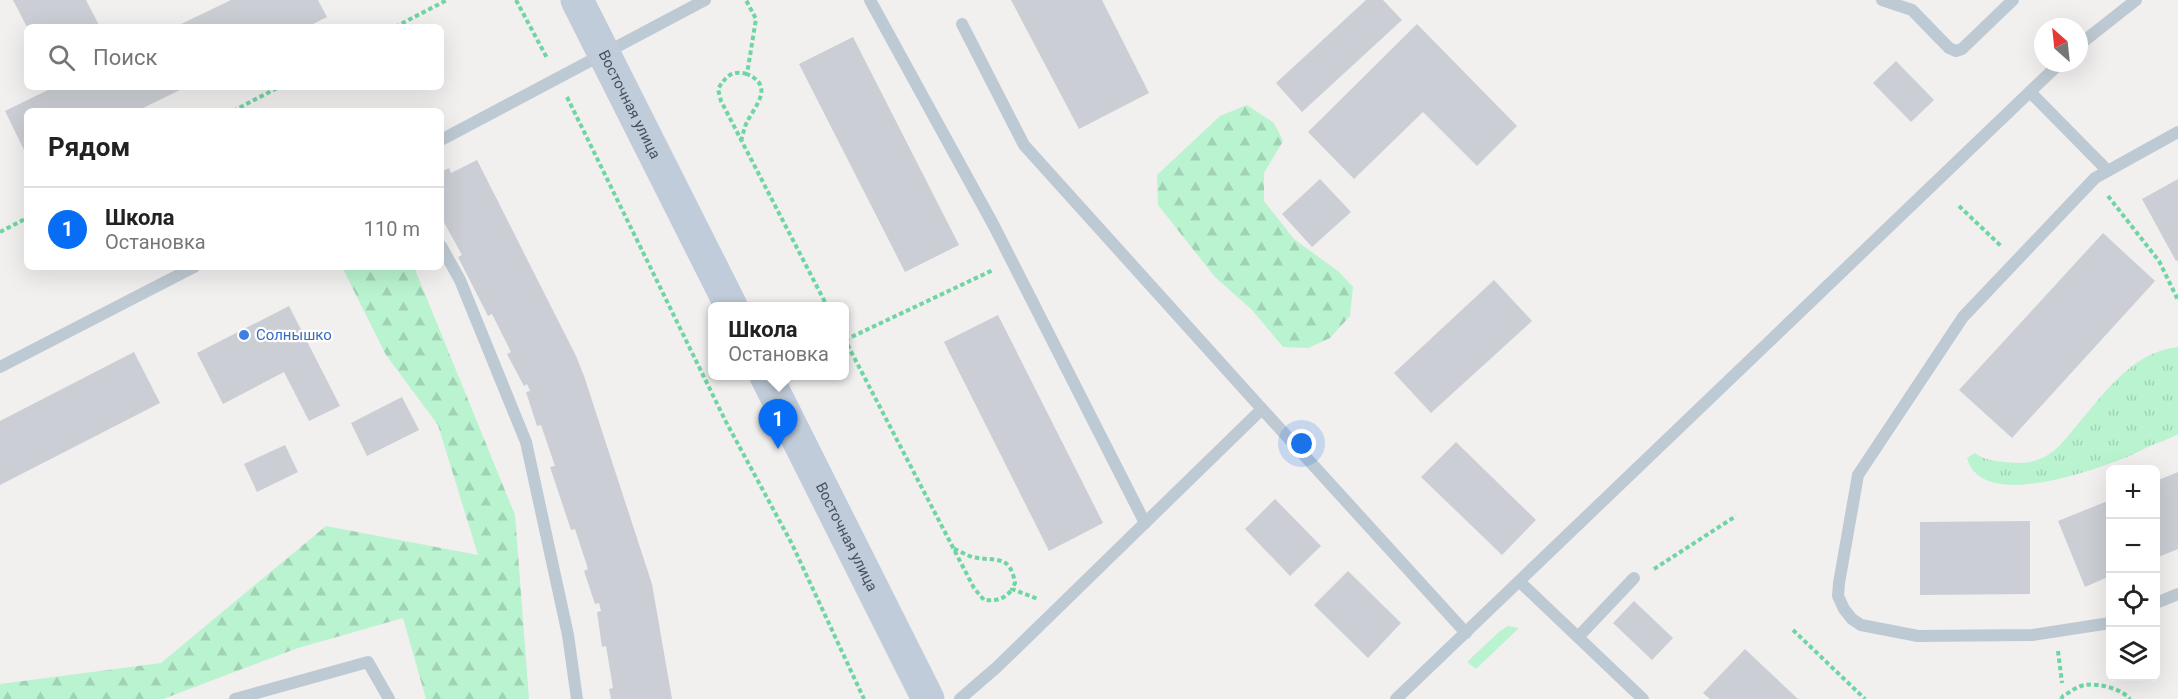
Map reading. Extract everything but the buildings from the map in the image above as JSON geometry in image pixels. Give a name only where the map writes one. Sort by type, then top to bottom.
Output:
[{"type":"main road","name":"Восточная улица","points":[[577,0],[729,302]]},
{"type":"main road","name":"Восточная улица","points":[[768,380],[928,699]]},
{"type":"lane","points":[[444,138],[705,0]]},
{"type":"lane","points":[[870,0],[1012,261],[1145,523]]},
{"type":"lane","points":[[1882,0],[1912,10],[1949,48],[1956,51],[1962,49],[2013,0]]},
{"type":"lane","points":[[2088,38],[2136,0]]},
{"type":"lane","points":[[962,24],[1024,145],[1466,633]]},
{"type":"lane","points":[[1396,699],[2051,72]]},
{"type":"lane","points":[[2030,92],[2107,170]]},
{"type":"lane","points":[[2106,623],[2032,635],[1918,636],[1861,625],[1852,619],[1838,596],[1839,583],[1858,475],[1963,317],[2095,178],[2178,132]]},
{"type":"lane","points":[[444,251],[460,280],[526,442],[568,635],[578,699]]},
{"type":"lane","points":[[0,367],[188,270]]},
{"type":"lane","points":[[960,699],[997,667],[1262,408]]},
{"type":"lane","points":[[1578,637],[1634,578]]},
{"type":"lane","points":[[1520,582],[1643,699]]},
{"type":"lane","points":[[2160,601],[2178,594]]},
{"type":"lane","points":[[235,699],[368,662],[388,699]]},
{"type":"path","points":[[401,24],[447,0]]},
{"type":"path","points":[[516,0],[558,79],[725,420],[792,544],[864,699]]},
{"type":"path","points":[[746,0],[756,19],[747,74]]},
{"type":"path","points":[[741,141],[747,122],[762,94],[759,83],[747,74],[738,72],[726,76],[718,89],[721,101],[741,141],[825,302]]},
{"type":"path","points":[[239,108],[273,90]]},
{"type":"path","points":[[2095,178],[2159,261],[2178,300]]},
{"type":"path","points":[[1959,206],[2016,261]]},
{"type":"path","points":[[0,232],[24,220]]},
{"type":"path","points":[[849,337],[1012,261]]},
{"type":"path","points":[[849,347],[953,548],[974,588],[984,600],[996,601],[1009,594],[1015,584],[1013,572],[1006,562],[994,558],[972,556],[953,548]]},
{"type":"path","points":[[1634,578],[1647,573],[1736,516]]},
{"type":"path","points":[[1012,589],[1058,607]]},
{"type":"path","points":[[1793,630],[1864,699]]},
{"type":"path","points":[[2061,699],[2084,683],[2105,686],[2125,694],[2130,699]]},
{"type":"green space","points":[[1247,105],[1274,123],[1283,141],[1264,173],[1264,201],[1294,239],[1339,272],[1353,287],[1350,316],[1330,338],[1308,348],[1283,347],[1252,310],[1215,277],[1158,205],[1157,175],[1220,116]]},
{"type":"green space","points":[[344,270],[415,270],[515,515],[529,699],[426,699],[403,618],[298,648],[163,699],[0,699],[0,684],[161,663],[326,526],[478,555],[438,425],[386,355]]},
{"type":"green space","points":[[2178,347],[2178,434],[2111,463],[2040,483],[2015,485],[1994,482],[1977,474],[1967,458],[1975,453],[1993,461],[2021,463],[2043,458],[2061,444],[2106,391],[2131,367],[2145,357]]},
{"type":"green space","points":[[1508,626],[1519,628],[1476,669],[1467,662],[1500,631]]},
{"type":"place","name":"Солнышко","points":[[244,335]]},
{"type":"place","name":"Школа","points":[[778,449]]}]
